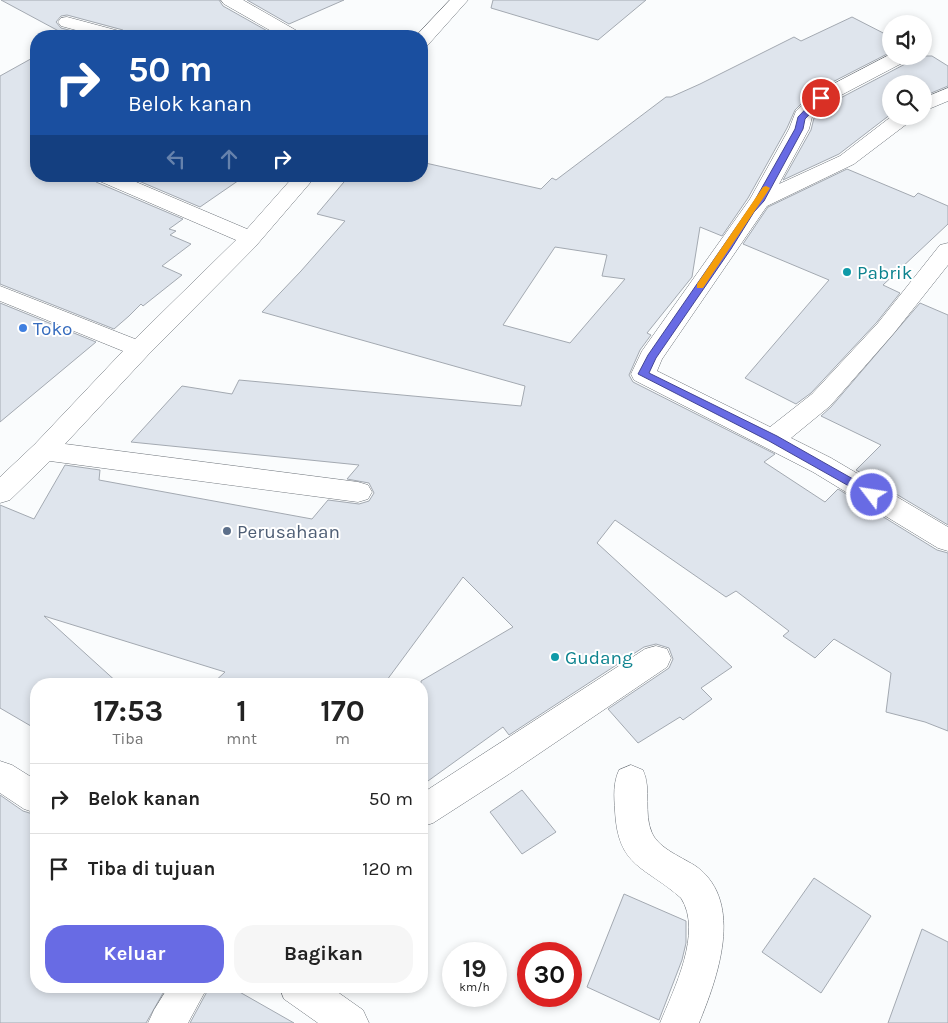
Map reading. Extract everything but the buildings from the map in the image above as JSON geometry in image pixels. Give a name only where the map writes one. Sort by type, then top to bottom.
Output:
[{"type":"street","points":[[230,0],[282,30]]},
{"type":"street","points":[[428,34],[459,0]]},
{"type":"street","points":[[67,22],[96,30]]},
{"type":"street","points":[[884,65],[821,98],[803,115],[799,129],[759,201],[651,357],[643,374],[773,439],[945,534]]},
{"type":"street","points":[[932,101],[948,94]]},
{"type":"street","points":[[759,201],[847,160],[893,125]]},
{"type":"street","points":[[118,182],[250,238]]},
{"type":"street","points":[[0,492],[44,451],[139,349],[250,238],[301,182]]},
{"type":"street","points":[[773,439],[821,400],[886,328],[948,250]]},
{"type":"street","points":[[0,293],[139,349]]},
{"type":"street","points":[[44,451],[358,492]]},
{"type":"street","points":[[428,808],[656,658]]},
{"type":"street","points":[[0,775],[30,794]]},
{"type":"street","points":[[631,780],[632,818],[638,843],[654,858],[675,871],[695,887],[706,911],[706,939],[699,978],[679,1023]]},
{"type":"street","points":[[167,1023],[186,993]]},
{"type":"street","points":[[307,993],[350,1023]]},
{"type":"slow traffic","points":[[700,286],[727,249],[766,188]]},
{"type":"place","name":"Pabrik","points":[[847,272]]},
{"type":"place","name":"Toko","points":[[23,328]]},
{"type":"place","name":"Perusahaan","points":[[227,531]]},
{"type":"place","name":"Gudang","points":[[555,657]]},
{"type":"route","points":[[821,98],[803,115],[799,129],[759,201],[651,357],[643,374],[773,439],[872,495]]}]
